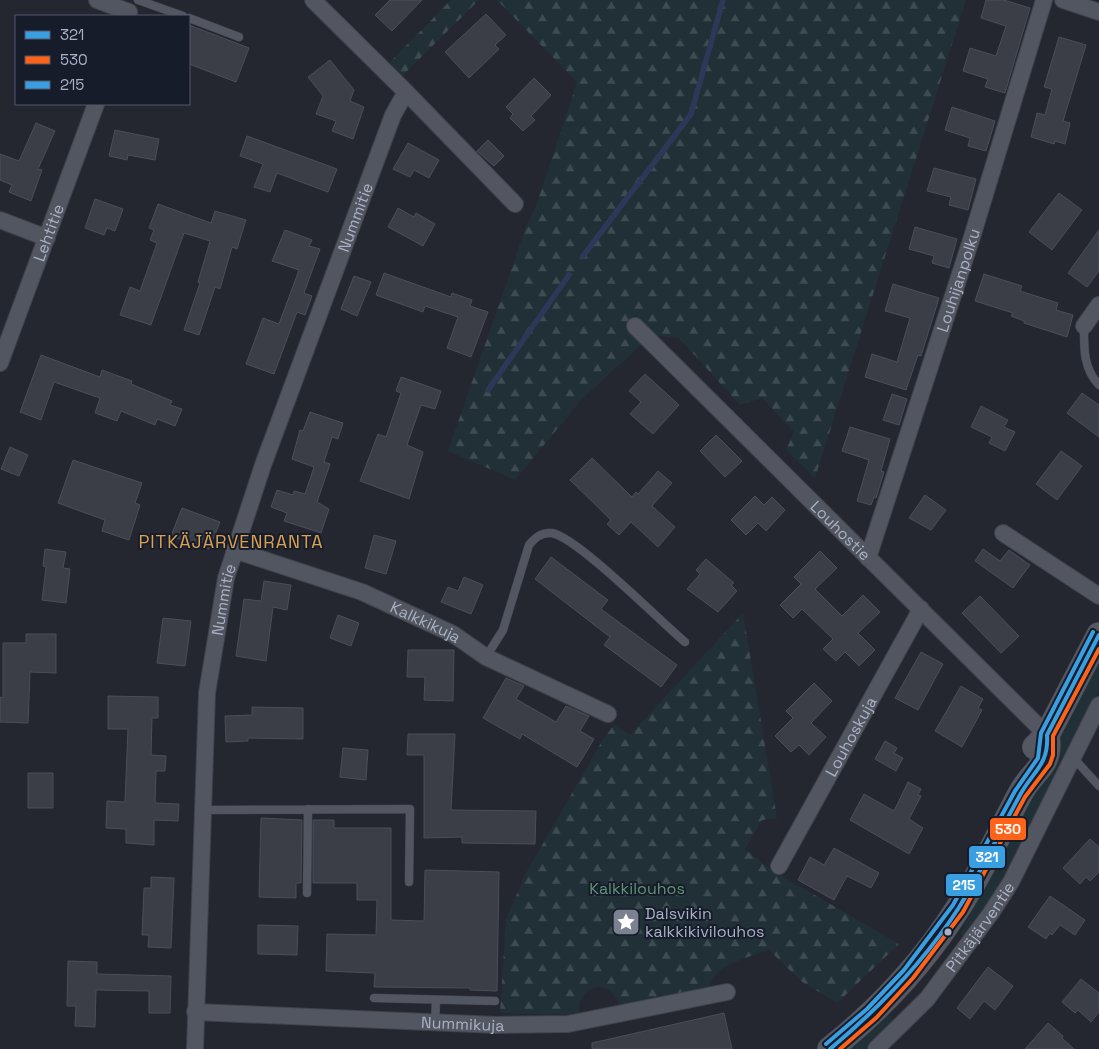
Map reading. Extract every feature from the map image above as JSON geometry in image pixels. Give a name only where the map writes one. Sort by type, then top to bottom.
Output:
[{"type":"main road","name":"Pitkäjärventie","points":[[830,1049],[884,1002],[944,929],[972,886],[1025,785],[1032,753],[1037,743],[1047,734],[1099,636]]},
{"type":"street","points":[[97,0],[132,7]]},
{"type":"street","points":[[313,0],[516,204]]},
{"type":"street","name":"Louhijanpolku","points":[[868,558],[969,246],[1044,0]]},
{"type":"street","points":[[1063,0],[1099,12]]},
{"type":"street","name":"Nummitie","points":[[195,1049],[207,693],[226,578],[263,465],[392,115],[406,92]]},
{"type":"street","name":"Lehtitie","points":[[0,363],[96,105]]},
{"type":"street","points":[[0,220],[47,238]]},
{"type":"street","points":[[1084,326],[1099,305]]},
{"type":"street","name":"Louhostie","points":[[635,326],[1047,734]]},
{"type":"street","points":[[1003,533],[1099,596]]},
{"type":"street","name":"Kalkkikuja","points":[[234,550],[362,592],[453,634],[486,657],[608,714]]},
{"type":"street","name":"Louhoskuja","points":[[779,866],[921,609]]},
{"type":"street","name":"Pitkäjärventie","points":[[876,1049],[927,1000],[991,913],[1010,882],[1099,705]]},
{"type":"street","name":"Nummikuja","points":[[195,1012],[497,1025],[568,1024],[727,992]]},
{"type":"lane","points":[[132,7],[177,15]]},
{"type":"lane","points":[[190,18],[239,37]]},
{"type":"lane","points":[[1084,326],[1084,357],[1091,377],[1099,385]]},
{"type":"lane","points":[[486,657],[503,630],[529,544],[539,535],[552,533],[584,551],[685,642]]},
{"type":"lane","points":[[1071,759],[1078,763],[1099,786]]},
{"type":"lane","points":[[307,893],[308,809]]},
{"type":"lane","points":[[203,810],[410,809],[409,882]]},
{"type":"lane","points":[[374,998],[495,1001]]},
{"type":"lane","points":[[435,1022],[436,1000]]},
{"type":"green space","points":[[451,0],[479,0],[401,77],[389,63]]},
{"type":"green space","points":[[497,0],[966,0],[815,478],[786,450],[794,432],[762,398],[740,405],[679,338],[654,336],[645,341],[582,399],[515,480],[448,451],[526,227],[536,206],[577,82]]},
{"type":"green space","name":"Kalkkilouhos","points":[[743,613],[777,818],[762,820],[745,849],[770,869],[899,944],[837,1003],[801,981],[769,950],[723,968],[711,981],[709,990],[620,1008],[616,998],[610,991],[603,988],[595,988],[589,990],[583,996],[579,1015],[500,1013],[506,919],[526,873],[602,741],[614,725],[630,735]]},
{"type":"green space","points":[[1099,658],[1099,690],[1025,840],[987,909],[966,938],[960,934],[979,895],[1008,846]]},
{"type":"green space","points":[[886,1013],[896,1022],[866,1049],[848,1049]]},
{"type":"building","points":[[390,0],[422,0],[392,31],[375,15]]},
{"type":"building","points":[[986,0],[1004,0],[1030,8],[1005,93],[985,87],[988,79],[963,71],[970,48],[996,56],[1006,26],[981,18]]},
{"type":"building","points":[[486,14],[506,35],[495,45],[499,49],[469,78],[445,52]]},
{"type":"building","points":[[190,25],[249,48],[236,82],[190,64]]},
{"type":"building","points":[[1059,37],[1086,45],[1063,121],[1070,123],[1065,144],[1055,141],[1054,144],[1031,137],[1037,113],[1045,115],[1052,89],[1044,87]]},
{"type":"building","points":[[330,60],[354,90],[350,101],[364,107],[353,139],[332,131],[336,121],[316,114],[323,96],[308,77]]},
{"type":"building","points":[[534,78],[551,95],[531,116],[535,120],[523,131],[510,118],[513,114],[506,107]]},
{"type":"building","points":[[952,107],[995,121],[986,151],[968,146],[970,138],[945,130]]},
{"type":"building","points":[[36,123],[55,131],[38,169],[42,170],[31,201],[9,192],[12,185],[0,180],[0,154],[19,161]]},
{"type":"building","points":[[115,130],[159,139],[155,160],[128,155],[127,160],[109,156]]},
{"type":"building","points":[[247,136],[337,169],[328,192],[277,173],[270,192],[254,187],[263,164],[240,156]]},
{"type":"building","points":[[488,140],[504,156],[494,166],[477,151]]},
{"type":"building","points":[[408,143],[439,160],[429,178],[414,170],[410,177],[393,169]]},
{"type":"building","points":[[934,168],[976,179],[968,210],[949,205],[951,197],[927,191]]},
{"type":"building","points":[[1059,193],[1082,210],[1052,250],[1029,232]]},
{"type":"building","points":[[95,199],[123,209],[115,231],[107,228],[104,235],[85,228]]},
{"type":"building","points":[[158,204],[211,223],[215,211],[246,220],[237,249],[232,247],[220,289],[215,287],[199,335],[184,330],[200,283],[198,282],[210,241],[184,233],[151,325],[120,315],[130,287],[140,291],[157,243],[150,240],[154,230],[149,228]]},
{"type":"building","points":[[398,208],[414,217],[416,213],[435,224],[423,246],[388,227]]},
{"type":"building","points":[[915,227],[957,239],[949,268],[932,263],[934,256],[909,249]]},
{"type":"building","points":[[285,230],[312,240],[309,246],[320,249],[304,293],[312,296],[305,315],[297,312],[274,374],[246,364],[263,318],[279,324],[299,270],[272,261]]},
{"type":"building","points":[[1099,230],[1099,271],[1087,287],[1068,273]]},
{"type":"building","points":[[384,273],[451,297],[452,293],[472,300],[470,306],[488,312],[471,357],[447,348],[458,317],[425,306],[423,312],[376,295]]},
{"type":"building","points":[[984,274],[1022,286],[1020,291],[1058,303],[1056,310],[1073,315],[1067,337],[1024,323],[1024,321],[1011,316],[1013,313],[975,301]]},
{"type":"building","points":[[354,276],[371,282],[357,316],[341,309]]},
{"type":"building","points":[[893,284],[939,298],[921,356],[918,355],[906,390],[865,377],[872,354],[897,362],[910,318],[885,311]]},
{"type":"building","points":[[41,355],[100,377],[102,370],[132,381],[131,384],[172,401],[170,405],[182,409],[175,426],[157,419],[155,425],[121,411],[117,421],[95,413],[100,398],[54,382],[41,420],[20,412]]},
{"type":"building","points":[[645,374],[679,405],[653,434],[630,414],[641,402],[629,391]]},
{"type":"building","points":[[401,377],[441,391],[435,409],[421,405],[407,445],[423,452],[409,499],[360,481],[378,434],[386,437],[401,393],[396,391]]},
{"type":"building","points":[[1082,393],[1099,405],[1099,437],[1067,413]]},
{"type":"building","points":[[892,394],[907,399],[899,425],[883,420]]},
{"type":"building","points":[[981,406],[1008,420],[1004,427],[1015,432],[1005,451],[989,443],[992,437],[971,427]]},
{"type":"building","points":[[310,412],[343,423],[338,439],[332,437],[324,462],[330,464],[317,502],[329,509],[321,533],[284,521],[287,513],[271,507],[277,490],[293,495],[294,491],[305,494],[314,467],[292,459],[300,430],[303,431]]},
{"type":"building","points":[[850,427],[890,439],[881,471],[884,472],[876,498],[874,497],[871,505],[857,501],[869,460],[842,451]]},
{"type":"building","points":[[716,435],[742,461],[725,477],[700,451]]},
{"type":"building","points":[[10,447],[28,455],[19,476],[1,469]]},
{"type":"building","points":[[1061,451],[1082,466],[1057,500],[1036,484]]},
{"type":"building","points":[[592,458],[632,497],[636,492],[638,494],[658,471],[672,483],[652,506],[675,527],[658,547],[631,522],[619,535],[607,524],[611,520],[570,480]]},
{"type":"building","points":[[73,460],[142,483],[135,503],[140,505],[129,540],[102,531],[105,520],[58,503]]},
{"type":"building","points":[[925,495],[946,510],[931,530],[909,518]]},
{"type":"building","points":[[755,496],[764,505],[772,497],[785,510],[766,531],[758,523],[746,535],[731,520]]},
{"type":"building","points":[[182,508],[220,522],[209,549],[171,536]]},
{"type":"building","points":[[374,535],[396,541],[386,574],[365,568]]},
{"type":"building","points":[[45,549],[66,552],[63,568],[70,569],[66,603],[42,600],[46,567],[43,566]]},
{"type":"building","points":[[983,549],[1000,561],[1009,550],[1030,565],[1013,588],[975,561]]},
{"type":"building","points":[[820,551],[837,568],[815,589],[842,616],[863,595],[880,612],[858,633],[875,650],[859,666],[845,652],[836,661],[823,649],[833,639],[802,609],[793,618],[780,605],[801,584],[794,577]]},
{"type":"building","points":[[551,557],[608,600],[601,609],[677,665],[661,687],[604,645],[610,637],[535,579]]},
{"type":"building","points":[[706,559],[734,583],[731,585],[737,591],[718,612],[687,589],[700,574],[696,570]]},
{"type":"building","points":[[464,577],[483,585],[471,614],[441,602],[448,587],[458,591]]},
{"type":"building","points":[[264,581],[291,585],[287,610],[273,607],[266,661],[236,656],[244,599],[261,601]]},
{"type":"building","points":[[980,596],[1019,636],[1001,653],[962,613]]},
{"type":"building","points":[[338,615],[359,623],[351,646],[330,638]]},
{"type":"building","points":[[163,618],[191,621],[185,666],[157,663]]},
{"type":"building","points":[[26,634],[56,634],[56,673],[30,672],[28,723],[0,722],[0,697],[3,698],[3,643],[26,643]]},
{"type":"building","points":[[408,650],[454,650],[453,701],[424,700],[425,677],[407,677]]},
{"type":"building","points":[[921,652],[943,664],[918,710],[895,698]]},
{"type":"building","points":[[506,678],[524,686],[516,699],[556,722],[566,706],[589,716],[580,731],[594,739],[577,767],[522,734],[520,739],[483,718]]},
{"type":"building","points":[[814,683],[832,701],[811,723],[826,737],[809,755],[799,745],[791,752],[775,736],[793,718],[786,711]]},
{"type":"building","points":[[961,686],[983,699],[978,708],[982,710],[962,747],[935,731]]},
{"type":"building","points":[[108,696],[158,697],[158,718],[152,718],[151,755],[166,756],[165,771],[156,771],[155,803],[179,804],[178,821],[154,820],[154,845],[126,843],[126,829],[106,828],[107,801],[125,802],[128,729],[108,729]]},
{"type":"building","points":[[252,707],[303,708],[303,739],[248,738],[248,741],[226,742],[225,716],[252,715]]},
{"type":"building","points":[[408,734],[455,734],[451,810],[536,811],[535,844],[462,843],[462,837],[424,838],[424,755],[407,755]]},
{"type":"building","points":[[885,741],[897,748],[894,753],[903,758],[896,771],[875,759]]},
{"type":"building","points":[[343,748],[368,750],[366,780],[340,777]]},
{"type":"building","points":[[28,773],[53,773],[53,808],[28,808]]},
{"type":"building","points":[[908,782],[921,789],[918,795],[921,796],[909,819],[923,828],[909,854],[850,820],[864,794],[894,811]]},
{"type":"building","points":[[261,818],[302,820],[301,883],[296,883],[296,898],[259,897]]},
{"type":"building","points":[[313,820],[334,820],[334,828],[391,828],[391,920],[424,921],[425,870],[499,872],[497,991],[470,990],[470,988],[374,987],[375,973],[326,971],[327,934],[376,935],[377,900],[357,900],[357,883],[313,883]]},
{"type":"building","points":[[1090,839],[1099,847],[1099,872],[1090,881],[1086,877],[1080,884],[1063,868]]},
{"type":"building","points":[[834,848],[879,873],[871,888],[847,876],[834,900],[798,880],[810,857],[824,865]]},
{"type":"building","points":[[151,877],[174,878],[171,948],[148,947],[149,935],[142,935],[144,888],[151,888]]},
{"type":"building","points":[[1050,896],[1085,920],[1075,935],[1060,925],[1046,939],[1028,927]]},
{"type":"building","points":[[258,925],[298,926],[297,955],[258,954]]},
{"type":"building","points":[[68,961],[97,962],[97,974],[171,976],[170,1013],[149,1013],[149,991],[96,990],[95,1027],[75,1026],[76,1006],[67,1006]]},
{"type":"building","points":[[988,967],[1013,986],[995,1010],[984,1001],[970,1019],[957,1008]]},
{"type":"building","points":[[1081,979],[1099,993],[1099,1012],[1091,1022],[1078,1010],[1075,1013],[1062,1002]]},
{"type":"building","points":[[724,1013],[732,1049],[592,1049],[592,1043]]},
{"type":"building","points":[[1048,1023],[1063,1036],[1062,1038],[1074,1049],[1025,1049]]},
{"type":"waterway","points":[[583,256],[691,114],[723,0]]},
{"type":"waterway","points":[[488,390],[569,275]]},
{"type":"transit line","name":"215","points":[[826,1044],[867,1009],[904,970],[953,905],[1015,791],[1038,758],[1041,733],[1093,632]]},
{"type":"transit line","name":"321","points":[[830,1049],[899,984],[930,948],[958,909],[1020,795],[1043,761],[1047,745],[1047,735],[1099,635]]},
{"type":"transit line","name":"530","points":[[840,1049],[876,1018],[913,978],[963,912],[1025,797],[1050,764],[1053,755],[1053,736],[1099,649]]},
{"type":"place","name":"Dalsvikin kalkkikivilouhos","points":[[626,922]]},
{"type":"district","name":"PITKÄJÄRVENRANTA","points":[[231,541]]}]
